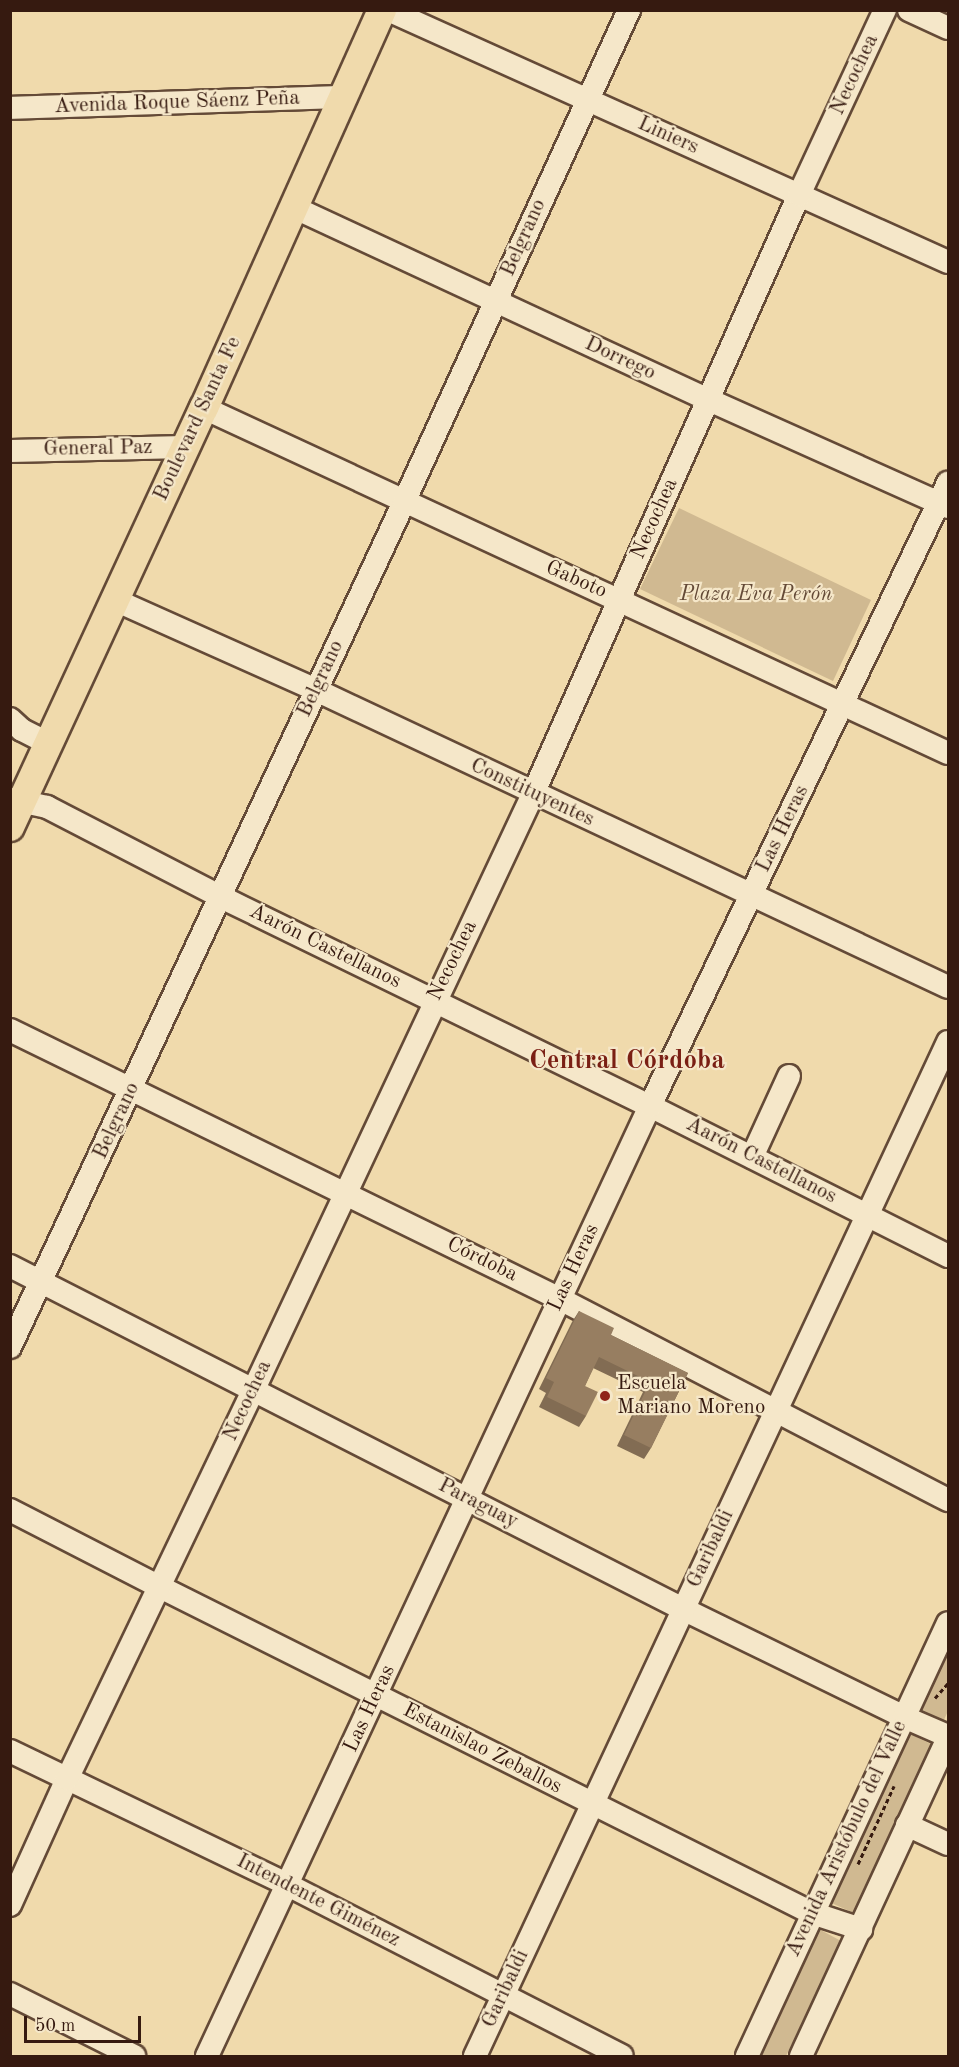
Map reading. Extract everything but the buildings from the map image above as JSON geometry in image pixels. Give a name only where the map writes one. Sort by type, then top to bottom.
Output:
[{"type":"main road","name":"Boulevard Santa Fe","points":[[10,827],[17,800],[48,743],[204,408],[382,10]]},
{"type":"street","name":"Liniers","points":[[388,10],[948,262]]},
{"type":"street","name":"Belgrano","points":[[10,1347],[404,502],[628,10]]},
{"type":"street","name":"Necochea","points":[[10,1905],[67,1779],[253,1391],[344,1192],[533,794],[799,195],[885,10]]},
{"type":"street","points":[[909,10],[948,28]]},
{"type":"street","name":"Avenida Roque Sáenz Peña","points":[[10,108],[344,97]]},
{"type":"street","name":"Dorrego","points":[[293,207],[709,400],[945,498]]},
{"type":"street","name":"Gaboto","points":[[204,408],[948,753]]},
{"type":"street","name":"General Paz","points":[[10,451],[185,447]]},
{"type":"street","name":"Las Heras","points":[[207,2056],[650,1106],[945,498]]},
{"type":"street","name":"Constituyentes","points":[[115,600],[316,690],[533,794],[948,987]]},
{"type":"street","points":[[10,719],[22,730],[48,743]]},
{"type":"street","name":"Aarón Castellanos","points":[[17,800],[47,807],[221,897],[650,1106],[948,1256]]},
{"type":"street","name":"Córdoba","points":[[10,1030],[560,1299],[774,1412],[948,1500]]},
{"type":"street","name":"Garibaldi","points":[[475,2056],[948,1042]]},
{"type":"street","points":[[752,1157],[789,1076]]},
{"type":"street","name":"Paraguay","points":[[10,1266],[683,1609],[948,1737]]},
{"type":"street","name":"Estanislao Zeballos","points":[[10,1510],[812,1913],[861,1929]]},
{"type":"street","name":"Avenida Aristóbulo del Valle","points":[[747,2056],[812,1913],[913,1721],[948,1623]]},
{"type":"street","points":[[801,2056],[948,1737]]},
{"type":"street","name":"Intendente Giménez","points":[[10,1751],[286,1884],[622,2056]]},
{"type":"street","points":[[907,1825],[948,1844]]},
{"type":"street","points":[[10,1994],[134,2056]]},
{"type":"path","points":[[913,1721],[948,1683]]},
{"type":"path","points":[[857,1867],[889,1802],[896,1782]]},
{"type":"green space","name":"Plaza Eva Perón","points":[[679,508],[871,600],[833,681],[640,589]]},
{"type":"green space","points":[[948,1649],[948,1711],[943,1722],[919,1711]]},
{"type":"green space","points":[[906,1732],[933,1745],[856,1914],[827,1901]]},
{"type":"green space","points":[[817,1928],[841,1941],[786,2056],[756,2056]]},
{"type":"place","name":"Escuela Mariano Moreno","points":[[605,1396]]},
{"type":"district","name":"Central Córdoba","points":[[627,1061]]}]
